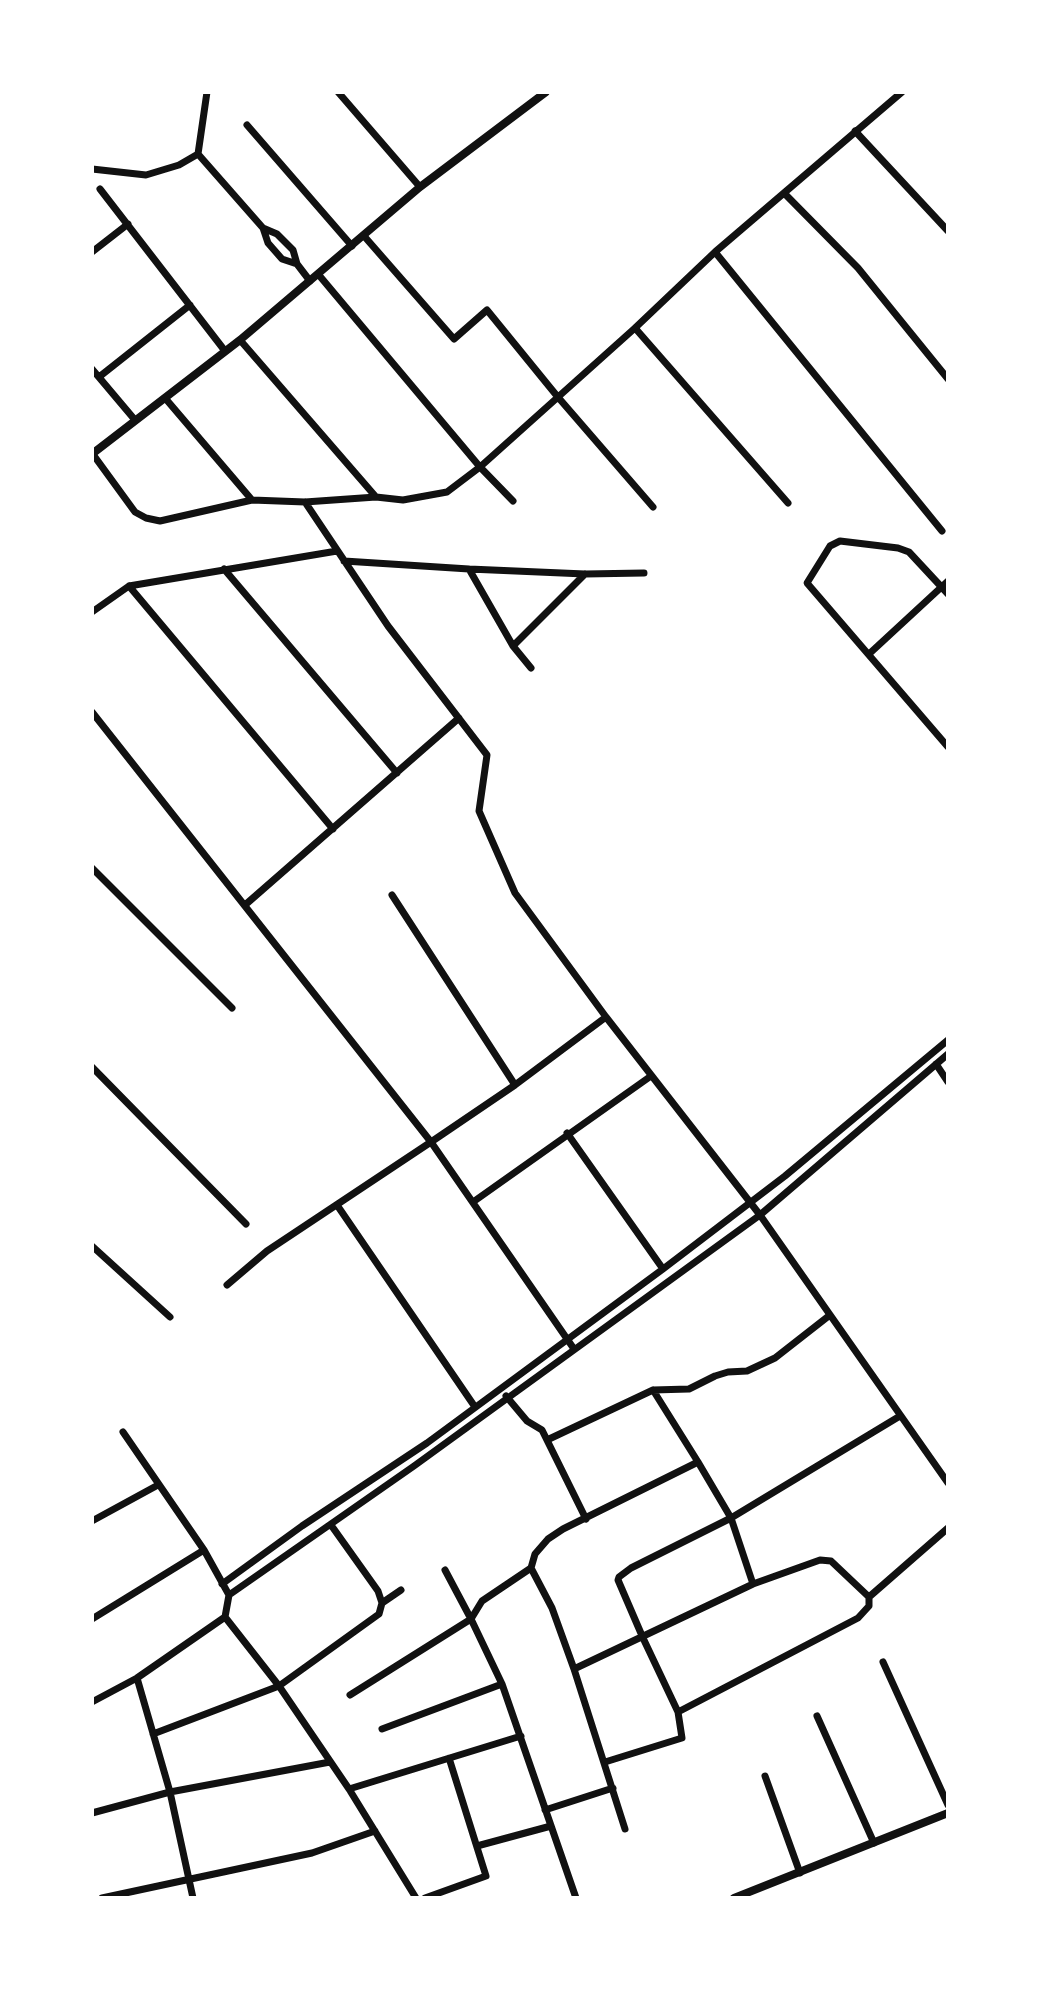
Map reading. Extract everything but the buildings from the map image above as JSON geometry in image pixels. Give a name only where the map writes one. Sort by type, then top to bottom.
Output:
[{"type":"street","points":[[207,92],[198,154],[263,228],[268,243],[282,259],[297,264]]},
{"type":"street","points":[[338,92],[420,187]]},
{"type":"street","points":[[546,92],[420,187],[240,340],[92,454],[135,512],[160,521],[252,500],[305,502],[376,497],[403,500],[447,492],[480,467],[715,252],[902,92]]},
{"type":"street","points":[[247,125],[352,246]]},
{"type":"street","points":[[855,131],[948,231]]},
{"type":"street","points":[[92,169],[146,175],[170,168],[198,154]]},
{"type":"street","points":[[100,189],[225,351]]},
{"type":"street","points":[[785,194],[858,268],[948,379]]},
{"type":"street","points":[[92,252],[128,224]]},
{"type":"street","points":[[263,228],[277,234],[293,250],[297,264],[310,281]]},
{"type":"street","points":[[364,236],[454,339],[487,310],[653,507]]},
{"type":"street","points":[[715,252],[942,531]]},
{"type":"street","points":[[318,274],[480,467],[513,501]]},
{"type":"street","points":[[99,377],[190,305]]},
{"type":"street","points":[[635,328],[788,503]]},
{"type":"street","points":[[240,340],[376,497]]},
{"type":"street","points":[[92,369],[135,420]]},
{"type":"street","points":[[165,398],[252,500]]},
{"type":"street","points":[[305,502],[388,626],[487,755],[479,811],[515,893],[606,1017],[760,1215],[948,1483]]},
{"type":"street","points":[[948,594],[945,584],[909,552],[840,541],[830,546],[807,583],[948,747]]},
{"type":"street","points":[[92,612],[129,586],[337,551]]},
{"type":"street","points":[[344,561],[585,574],[644,573]]},
{"type":"street","points":[[224,569],[397,773]]},
{"type":"street","points":[[469,569],[513,646],[531,668]]},
{"type":"street","points":[[513,646],[585,574]]},
{"type":"street","points":[[869,654],[945,584]]},
{"type":"street","points":[[129,586],[333,829]]},
{"type":"street","points":[[92,712],[431,1142],[574,1349]]},
{"type":"street","points":[[245,905],[459,718]]},
{"type":"street","points":[[92,868],[232,1008]]},
{"type":"street","points":[[392,895],[515,1085]]},
{"type":"street","points":[[227,1285],[267,1251],[515,1085],[606,1017]]},
{"type":"street","points":[[222,1584],[302,1526],[427,1443],[663,1269],[750,1203],[948,1040]]},
{"type":"street","points":[[229,1595],[331,1525],[760,1215],[948,1054]]},
{"type":"street","points":[[936,1064],[948,1082]]},
{"type":"street","points":[[92,1067],[246,1224]]},
{"type":"street","points":[[473,1202],[651,1076]]},
{"type":"street","points":[[567,1133],[663,1269]]},
{"type":"street","points":[[337,1205],[475,1407]]},
{"type":"street","points":[[92,1246],[170,1317]]},
{"type":"street","points":[[547,1440],[653,1390],[689,1389],[715,1376],[747,1371],[775,1358],[830,1315]]},
{"type":"street","points":[[500,1388],[527,1421],[542,1430],[586,1519]]},
{"type":"street","points":[[653,1390],[731,1518],[753,1584]]},
{"type":"street","points":[[605,1762],[682,1738],[678,1712],[643,1638],[619,1577],[731,1518],[900,1416]]},
{"type":"street","points":[[92,1702],[137,1678],[225,1617],[229,1595],[204,1550],[123,1432]]},
{"type":"street","points":[[350,1695],[471,1619],[482,1601],[531,1568],[535,1554],[548,1539],[698,1462]]},
{"type":"street","points":[[92,1521],[158,1485]]},
{"type":"street","points":[[153,1734],[279,1686],[379,1614],[382,1603],[378,1591],[331,1525]]},
{"type":"street","points":[[869,1597],[948,1528]]},
{"type":"street","points":[[92,1619],[204,1550]]},
{"type":"street","points":[[574,1669],[753,1584],[820,1560],[831,1561],[869,1597],[869,1606],[858,1618],[678,1712]]},
{"type":"street","points":[[531,1568],[552,1608],[574,1669],[625,1829]]},
{"type":"street","points":[[445,1570],[502,1684],[576,1898]]},
{"type":"street","points":[[382,1603],[401,1590]]},
{"type":"street","points":[[225,1617],[279,1686],[349,1789],[416,1898]]},
{"type":"street","points":[[883,1662],[948,1805]]},
{"type":"street","points":[[137,1678],[170,1792],[193,1898]]},
{"type":"street","points":[[382,1729],[502,1684]]},
{"type":"street","points":[[817,1716],[874,1843]]},
{"type":"street","points":[[349,1789],[521,1736]]},
{"type":"street","points":[[425,1898],[486,1876],[449,1758]]},
{"type":"street","points":[[92,1813],[170,1792],[330,1762]]},
{"type":"street","points":[[765,1776],[800,1873]]},
{"type":"street","points":[[545,1810],[613,1788]]},
{"type":"street","points":[[734,1898],[948,1813]]},
{"type":"street","points":[[477,1846],[551,1826]]},
{"type":"street","points":[[102,1898],[312,1853],[375,1831]]}]
